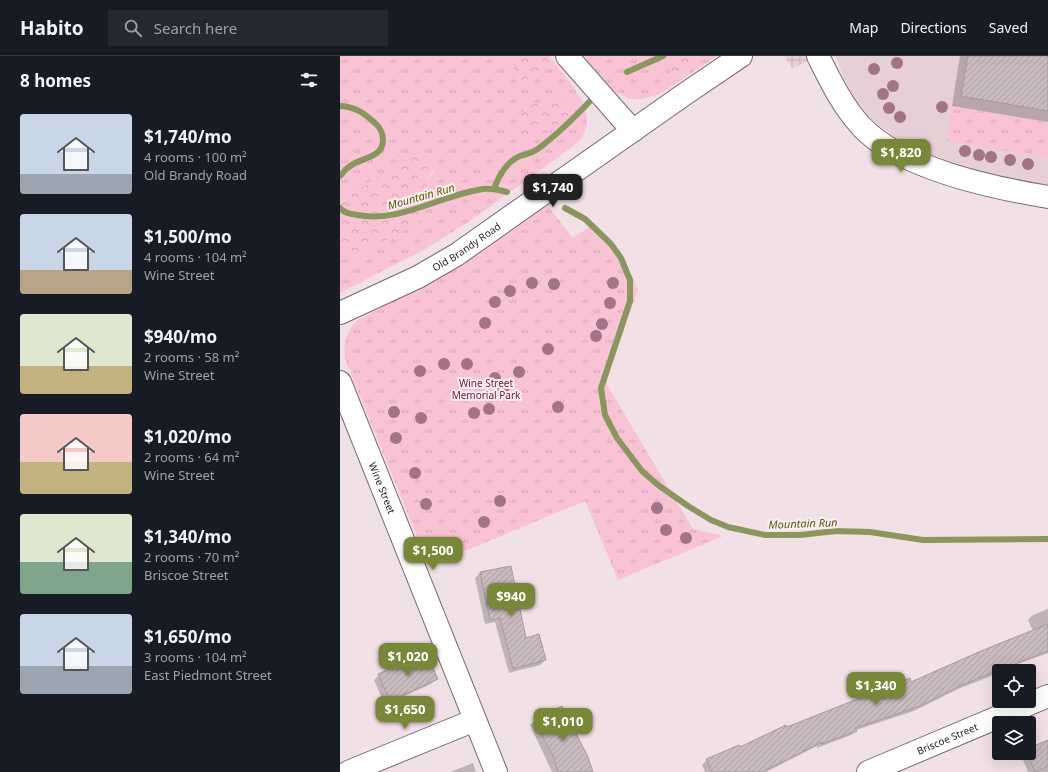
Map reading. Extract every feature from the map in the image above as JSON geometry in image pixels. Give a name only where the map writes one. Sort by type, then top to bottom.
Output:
[{"type":"street","points":[[567,56],[633,131]]},
{"type":"street","name":"Old Brandy Road","points":[[340,313],[418,277],[456,255],[741,56]]},
{"type":"street","points":[[818,56],[852,115],[862,127],[886,146],[922,164],[961,177],[1048,197]]},
{"type":"street","name":"Wine Street","points":[[340,382],[496,772]]},
{"type":"street","name":"Briscoe Street","points":[[868,772],[1048,696]]},
{"type":"street","points":[[348,772],[474,720]]},
{"type":"shaded area","points":[[784,56],[822,56],[792,68]]},
{"type":"shaded area","points":[[836,56],[1048,56],[1048,187],[974,169],[915,149],[903,143],[876,123],[856,101],[843,77]]},
{"type":"green space","points":[[340,56],[507,56],[521,83],[556,64],[578,93],[583,103],[587,124],[583,135],[575,145],[470,221],[425,249],[340,293],[340,257],[360,255],[427,181],[434,172],[437,163],[406,154],[374,179],[340,199]]},
{"type":"green space","points":[[507,56],[549,56],[556,64],[521,83]]},
{"type":"green space","points":[[583,56],[677,56],[671,67],[670,82],[696,62],[698,56],[717,56],[660,94],[642,99],[629,99],[613,91]]},
{"type":"green space","points":[[677,56],[698,56],[696,62],[670,82],[671,67]]},
{"type":"green space","points":[[567,99],[576,113],[556,128],[542,134],[535,135],[518,133],[524,107],[548,100]]},
{"type":"green space","points":[[952,106],[1048,122],[1048,158],[946,141]]},
{"type":"green space","points":[[406,153],[438,163],[428,180],[424,207],[419,222],[360,255],[340,257],[340,199],[374,179],[391,167]]},
{"type":"green space","name":"Wine Street Memorial Park","points":[[547,205],[573,238],[589,227],[614,244],[638,289],[606,383],[693,529],[723,536],[618,580],[585,501],[429,566],[345,359],[344,347],[346,337],[358,320],[458,266]]},
{"type":"building","points":[[968,56],[1048,56],[1048,111],[961,96]]},
{"type":"building","points":[[511,566],[526,638],[539,634],[546,660],[513,669],[500,618],[490,620],[480,572]]},
{"type":"building","points":[[1048,624],[1048,651],[1015,664],[992,664],[992,673],[964,684],[920,706],[855,728],[857,731],[822,744],[822,742],[762,772],[712,772],[706,759],[739,745],[740,747],[786,725],[787,727],[910,678],[911,682],[981,651]]},
{"type":"building","points":[[426,653],[438,679],[390,701],[378,674]]},
{"type":"building","points":[[562,706],[588,757],[593,772],[558,772],[554,758],[534,720]]},
{"type":"building","points":[[1048,740],[1048,766],[1035,772],[1030,760],[1036,760],[1036,745]]},
{"type":"waterway","points":[[627,72],[663,56]]},
{"type":"waterway","points":[[494,189],[498,179],[507,165],[515,158],[530,153],[546,143],[591,100]]},
{"type":"waterway","name":"Mountain Run","points":[[340,106],[355,109],[367,116],[378,126],[382,133],[383,140],[379,151],[346,169],[340,176]]},
{"type":"waterway","name":"Mountain Run","points":[[340,208],[350,214],[357,215],[390,215],[405,212],[467,192],[483,189],[507,192]]},
{"type":"waterway","name":"Mountain Run","points":[[565,208],[585,219],[611,244],[621,258],[630,280],[630,301],[601,388],[605,415],[617,438],[642,471],[658,485],[688,506],[711,520],[728,527],[765,535],[800,535],[836,531],[870,532],[923,540],[1048,539]]}]
